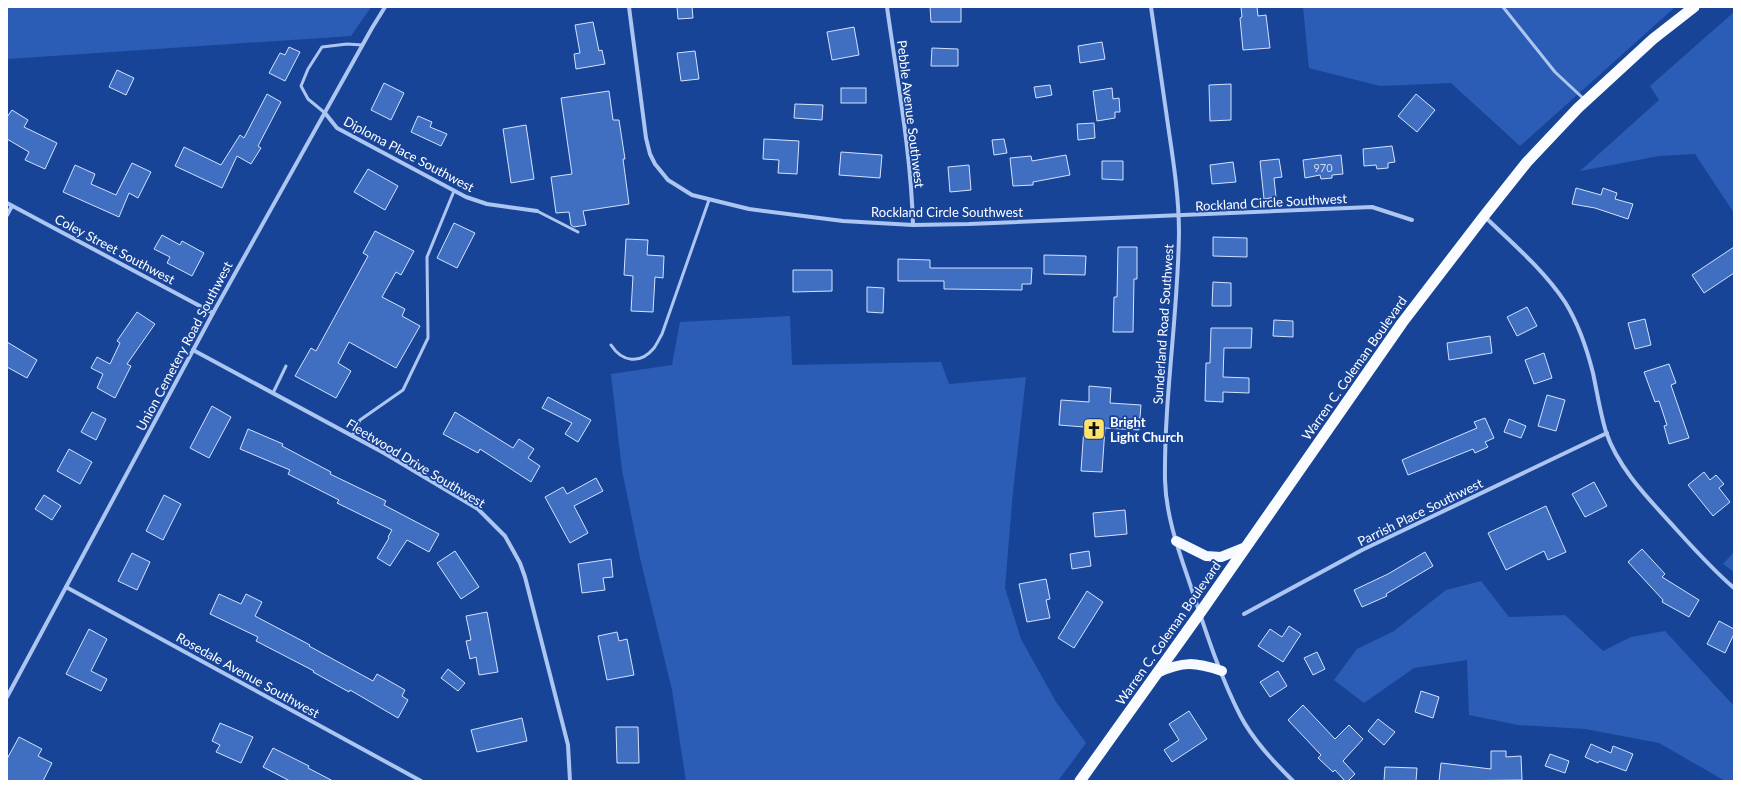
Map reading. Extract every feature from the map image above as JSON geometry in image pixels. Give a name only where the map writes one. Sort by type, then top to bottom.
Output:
[{"type":"highway","name":"Warren C. Coleman Boulevard","points":[[1080,781],[1200,613],[1402,323],[1484,216],[1527,162],[1586,101],[1653,39],[1694,7]]},
{"type":"main road","points":[[1176,541],[1206,556],[1221,557],[1246,547]]},
{"type":"main road","points":[[1157,673],[1171,666],[1192,663],[1222,671]]},
{"type":"street","name":"Union Cemetery Road Southwest","points":[[7,697],[213,313],[362,45],[385,7]]},
{"type":"street","name":"Rockland Circle Southwest","points":[[629,7],[646,138],[650,154],[655,164],[668,180],[692,195],[709,200],[749,209],[828,219],[912,224],[969,224],[1372,207],[1412,220]]},
{"type":"street","name":"Pebble Avenue Southwest","points":[[887,7],[906,140],[912,198],[912,224]]},
{"type":"street","name":"Sunderland Road Southwest","points":[[1151,7],[1174,167],[1178,216],[1176,300],[1166,425],[1165,482],[1168,506],[1176,541],[1200,613],[1240,715],[1257,742],[1293,781]]},
{"type":"street","name":"Diploma Place Southwest","points":[[325,113],[337,128],[466,198],[487,204],[537,211]]},
{"type":"street","name":"Coley Street Southwest","points":[[7,203],[213,313]]},
{"type":"street","points":[[7,215],[12,206]]},
{"type":"street","points":[[1484,216],[1543,274],[1564,302],[1580,333],[1592,372],[1600,411],[1616,456],[1642,493],[1716,573],[1734,588]]},
{"type":"street","name":"Fleetwood Drive Southwest","points":[[193,350],[352,436],[478,509],[505,536],[520,563],[525,576],[568,745],[570,781]]},
{"type":"street","name":"Parrish Place Southwest","points":[[1244,614],[1362,550],[1607,433]]},
{"type":"street","name":"Rosedale Avenue Southwest","points":[[66,587],[421,781]]},
{"type":"lane","points":[[1503,7],[1555,72],[1586,101]]},
{"type":"lane","points":[[325,113],[308,99],[301,86],[308,69],[322,47],[347,44],[362,45]]},
{"type":"lane","points":[[352,436],[360,420],[403,390],[428,338],[427,257],[454,191]]},
{"type":"lane","points":[[611,345],[617,354],[623,358],[631,359],[639,358],[654,348],[662,334],[709,200]]},
{"type":"lane","points":[[537,211],[578,232]]},
{"type":"lane","points":[[273,393],[286,366]]},
{"type":"shaded area","points":[[7,7],[371,7],[351,36],[7,59]]},
{"type":"shaded area","points":[[1303,7],[1675,7],[1520,146],[1451,83],[1380,86],[1309,68]]},
{"type":"shaded area","points":[[1734,12],[1734,213],[1695,154],[1659,156],[1580,171],[1659,100],[1650,86]]},
{"type":"shaded area","points":[[790,316],[792,365],[941,362],[949,384],[1026,377],[1013,491],[1005,588],[1021,639],[1056,702],[1086,743],[1058,781],[686,781],[672,690],[640,558],[622,470],[611,374],[672,365],[680,322]]},
{"type":"shaded area","points":[[1734,552],[1734,572],[1723,564]]},
{"type":"shaded area","points":[[1481,581],[1509,617],[1565,615],[1603,651],[1631,637],[1665,631],[1734,706],[1734,781],[1725,781],[1659,743],[1585,729],[1518,725],[1469,715],[1467,660],[1414,668],[1364,703],[1334,680],[1357,649],[1394,631],[1446,590]]},
{"type":"building","points":[[677,7],[692,7],[693,18],[678,19]]},
{"type":"building","points":[[930,7],[961,7],[961,22],[931,22]]},
{"type":"building","points":[[1241,7],[1257,7],[1258,16],[1266,15],[1270,48],[1243,50],[1240,18],[1242,17]]},
{"type":"building","points":[[593,22],[599,51],[602,50],[605,64],[576,69],[574,54],[580,53],[575,25]]},
{"type":"building","points":[[854,27],[859,55],[832,60],[827,32]]},
{"type":"building","points":[[1102,42],[1105,59],[1080,63],[1078,46]]},
{"type":"building","points":[[289,47],[300,52],[285,81],[269,73],[280,53],[285,55]]},
{"type":"building","points":[[932,48],[958,49],[958,66],[931,66]]},
{"type":"building","points":[[695,51],[699,79],[681,81],[677,53]]},
{"type":"building","points":[[117,70],[134,78],[126,95],[109,87]]},
{"type":"building","points":[[384,83],[404,93],[391,120],[371,110]]},
{"type":"building","points":[[1231,84],[1231,120],[1210,121],[1209,85]]},
{"type":"building","points":[[1050,85],[1052,95],[1036,98],[1034,87]]},
{"type":"building","points":[[841,88],[866,88],[866,103],[841,103]]},
{"type":"building","points":[[1112,88],[1113,99],[1119,98],[1120,112],[1115,112],[1115,118],[1097,121],[1093,91]]},
{"type":"building","points":[[609,91],[613,120],[619,120],[625,159],[623,159],[629,204],[583,211],[586,225],[574,227],[571,225],[569,212],[556,213],[551,177],[572,174],[561,98]]},
{"type":"building","points":[[267,94],[281,102],[258,146],[261,148],[251,164],[237,156],[222,188],[175,166],[184,147],[221,165],[240,135],[244,138]]},
{"type":"building","points":[[1416,94],[1435,110],[1417,132],[1398,116]]},
{"type":"building","points":[[795,104],[823,105],[822,120],[794,118]]},
{"type":"building","points":[[12,110],[28,120],[24,127],[57,143],[45,169],[25,160],[29,152],[7,139],[7,117]]},
{"type":"building","points":[[418,116],[432,122],[430,127],[447,134],[441,146],[411,132]]},
{"type":"building","points":[[1094,123],[1095,138],[1078,140],[1077,124]]},
{"type":"building","points":[[526,125],[534,179],[511,183],[503,129]]},
{"type":"building","points":[[764,139],[799,141],[797,174],[778,173],[779,160],[763,159]]},
{"type":"building","points":[[1004,139],[1007,153],[994,155],[992,140]]},
{"type":"building","points":[[1392,146],[1395,162],[1388,163],[1388,168],[1377,169],[1376,165],[1364,166],[1363,149]]},
{"type":"building","points":[[841,152],[882,155],[880,178],[839,175]]},
{"type":"building","points":[[1066,155],[1070,175],[1033,182],[1033,185],[1013,186],[1010,158],[1031,156],[1032,161]]},
{"type":"building","points":[[1341,155],[1343,174],[1332,175],[1332,178],[1321,179],[1320,175],[1305,178],[1303,160]]},
{"type":"building","points":[[1279,159],[1282,177],[1274,178],[1276,197],[1264,199],[1260,161]]},
{"type":"building","points":[[1102,161],[1123,161],[1123,180],[1102,179]]},
{"type":"building","points":[[1233,162],[1236,182],[1212,184],[1210,165]]},
{"type":"building","points":[[132,163],[151,172],[138,198],[129,193],[119,217],[63,192],[75,165],[95,174],[91,184],[116,195]]},
{"type":"building","points":[[969,165],[971,190],[950,192],[948,167]]},
{"type":"building","points":[[368,169],[398,186],[385,210],[354,192]]},
{"type":"building","points":[[1576,188],[1601,195],[1603,188],[1617,193],[1615,199],[1633,204],[1628,219],[1595,208],[1572,204]]},
{"type":"building","points":[[454,223],[475,233],[457,268],[437,258]]},
{"type":"building","points":[[375,231],[414,251],[401,275],[396,272],[382,297],[405,309],[402,316],[420,326],[396,368],[349,342],[338,363],[351,371],[336,398],[295,376],[311,348],[316,351],[368,256],[363,253]]},
{"type":"building","points":[[162,235],[180,245],[182,241],[204,253],[192,276],[167,263],[170,257],[154,249]]},
{"type":"building","points":[[1213,237],[1247,238],[1247,257],[1213,256]]},
{"type":"building","points":[[626,239],[648,240],[647,255],[664,256],[663,278],[655,277],[653,312],[631,311],[633,276],[624,275]]},
{"type":"building","points":[[1118,247],[1137,247],[1137,279],[1134,279],[1133,332],[1113,332],[1114,297],[1117,297]]},
{"type":"building","points":[[1734,247],[1734,273],[1704,293],[1692,275]]},
{"type":"building","points":[[1044,255],[1086,256],[1085,275],[1044,274]]},
{"type":"building","points":[[898,259],[930,260],[930,268],[1032,268],[1031,284],[1022,284],[1022,290],[944,289],[944,281],[898,281]]},
{"type":"building","points":[[793,270],[832,270],[832,291],[793,292]]},
{"type":"building","points":[[1213,282],[1231,283],[1231,306],[1212,306]]},
{"type":"building","points":[[867,287],[884,288],[883,313],[867,312]]},
{"type":"building","points":[[1527,307],[1537,326],[1517,336],[1507,317]]},
{"type":"building","points":[[137,312],[155,324],[127,364],[131,366],[115,398],[97,388],[103,374],[91,368],[97,357],[110,364],[120,343],[117,341]]},
{"type":"building","points":[[1645,319],[1651,345],[1635,349],[1628,323]]},
{"type":"building","points":[[1274,320],[1293,321],[1293,337],[1273,336]]},
{"type":"building","points":[[1211,328],[1252,328],[1251,348],[1224,348],[1223,377],[1249,378],[1249,393],[1223,392],[1223,402],[1205,401],[1206,363],[1210,363]]},
{"type":"building","points":[[1490,336],[1492,353],[1449,360],[1447,343]]},
{"type":"building","points":[[7,342],[37,360],[27,378],[7,367]]},
{"type":"building","points":[[1544,353],[1552,378],[1534,384],[1525,360]]},
{"type":"building","points":[[1669,364],[1676,383],[1671,385],[1689,438],[1669,444],[1664,426],[1667,425],[1659,401],[1655,402],[1644,372]]},
{"type":"building","name":"Bright Light Church","points":[[1089,386],[1111,388],[1110,403],[1141,405],[1139,430],[1105,428],[1102,472],[1081,471],[1084,427],[1059,425],[1061,400],[1089,402]]},
{"type":"building","points":[[1547,395],[1565,400],[1556,431],[1538,426]]},
{"type":"building","points":[[548,397],[591,420],[578,442],[565,434],[572,423],[542,408]]},
{"type":"building","points":[[212,406],[231,417],[209,458],[190,448]]},
{"type":"building","points":[[92,412],[106,419],[96,440],[81,432]]},
{"type":"building","points":[[455,412],[513,448],[519,439],[534,449],[528,458],[540,466],[531,482],[480,449],[478,453],[443,434]]},
{"type":"building","points":[[1485,418],[1494,438],[1485,442],[1488,447],[1475,453],[1473,449],[1408,475],[1402,460],[1477,428],[1474,422]]},
{"type":"building","points":[[1509,419],[1526,426],[1521,438],[1504,432]]},
{"type":"building","points":[[248,429],[283,444],[282,446],[331,472],[330,474],[386,501],[384,505],[439,534],[429,552],[407,540],[390,566],[377,558],[392,530],[337,503],[339,500],[288,474],[290,470],[240,449]]},
{"type":"building","points":[[69,449],[92,462],[80,484],[57,471]]},
{"type":"building","points":[[1704,472],[1710,480],[1716,475],[1724,484],[1719,488],[1730,502],[1713,516],[1688,485]]},
{"type":"building","points":[[596,478],[603,491],[574,506],[588,533],[570,543],[545,497],[563,487],[567,494]]},
{"type":"building","points":[[1594,482],[1607,506],[1585,517],[1572,494]]},
{"type":"building","points":[[44,495],[61,506],[52,520],[35,509]]},
{"type":"building","points":[[164,495],[181,504],[163,540],[146,531]]},
{"type":"building","points":[[1546,506],[1566,552],[1548,560],[1544,551],[1506,570],[1488,533]]},
{"type":"building","points":[[1125,510],[1127,534],[1095,537],[1093,513]]},
{"type":"building","points":[[1642,549],[1665,574],[1662,577],[1699,600],[1689,617],[1662,602],[1663,600],[1628,562]]},
{"type":"building","points":[[455,551],[479,587],[461,599],[437,563]]},
{"type":"building","points":[[1089,551],[1091,566],[1072,569],[1070,554]]},
{"type":"building","points":[[1425,552],[1433,566],[1386,594],[1387,596],[1362,607],[1354,590],[1388,574]]},
{"type":"building","points":[[132,553],[150,562],[137,590],[118,581]]},
{"type":"building","points":[[611,559],[613,577],[603,578],[605,590],[582,593],[578,564]]},
{"type":"building","points":[[1046,579],[1050,599],[1046,600],[1050,618],[1027,622],[1019,584]]},
{"type":"building","points":[[1087,591],[1103,602],[1074,648],[1058,638]]},
{"type":"building","points":[[219,594],[241,604],[246,594],[262,602],[255,616],[373,681],[377,674],[405,690],[402,696],[408,700],[398,718],[350,690],[349,692],[313,672],[314,671],[256,641],[258,637],[210,614]]},
{"type":"building","points":[[487,612],[498,672],[479,675],[476,657],[470,659],[466,641],[471,640],[466,616]]},
{"type":"building","points":[[1719,621],[1734,629],[1734,634],[1725,653],[1707,644]]},
{"type":"building","points":[[1289,626],[1301,634],[1283,662],[1258,646],[1270,629],[1282,637]]},
{"type":"building","points":[[89,629],[107,639],[91,671],[107,679],[101,691],[66,674]]},
{"type":"building","points":[[617,632],[619,641],[627,639],[634,675],[607,680],[598,636]]},
{"type":"building","points":[[1317,652],[1325,669],[1313,675],[1304,658]]},
{"type":"building","points":[[448,669],[465,683],[458,691],[441,678]]},
{"type":"building","points":[[1278,671],[1287,686],[1270,697],[1260,682]]},
{"type":"building","points":[[1421,691],[1439,697],[1433,718],[1415,712]]},
{"type":"building","points":[[1303,705],[1335,739],[1349,725],[1363,739],[1343,761],[1355,774],[1348,781],[1345,781],[1335,770],[1333,772],[1318,758],[1321,755],[1288,720]]},
{"type":"building","points":[[1189,711],[1207,739],[1172,762],[1164,750],[1179,740],[1169,724]]},
{"type":"building","points":[[522,718],[527,741],[477,752],[471,730]]},
{"type":"building","points":[[1378,719],[1395,732],[1384,745],[1368,731]]},
{"type":"building","points":[[220,723],[253,737],[241,763],[216,752],[220,745],[212,741]]},
{"type":"building","points":[[616,727],[638,727],[639,763],[617,763]]},
{"type":"building","points":[[19,737],[42,749],[38,756],[52,763],[43,781],[7,781],[7,759]]},
{"type":"building","points":[[1591,744],[1611,753],[1613,746],[1633,754],[1626,771],[1599,761],[1598,763],[1585,757]]},
{"type":"building","points":[[273,748],[309,766],[308,768],[333,781],[290,781],[263,767]]},
{"type":"building","points":[[1491,751],[1506,751],[1506,757],[1521,756],[1522,780],[1439,781],[1441,763],[1491,769]]},
{"type":"building","points":[[1550,754],[1569,761],[1565,773],[1545,766]]},
{"type":"building","points":[[1385,767],[1417,768],[1416,781],[1384,781]]},
{"type":"place","name":"Bright Light Church","points":[[1094,429]]}]
